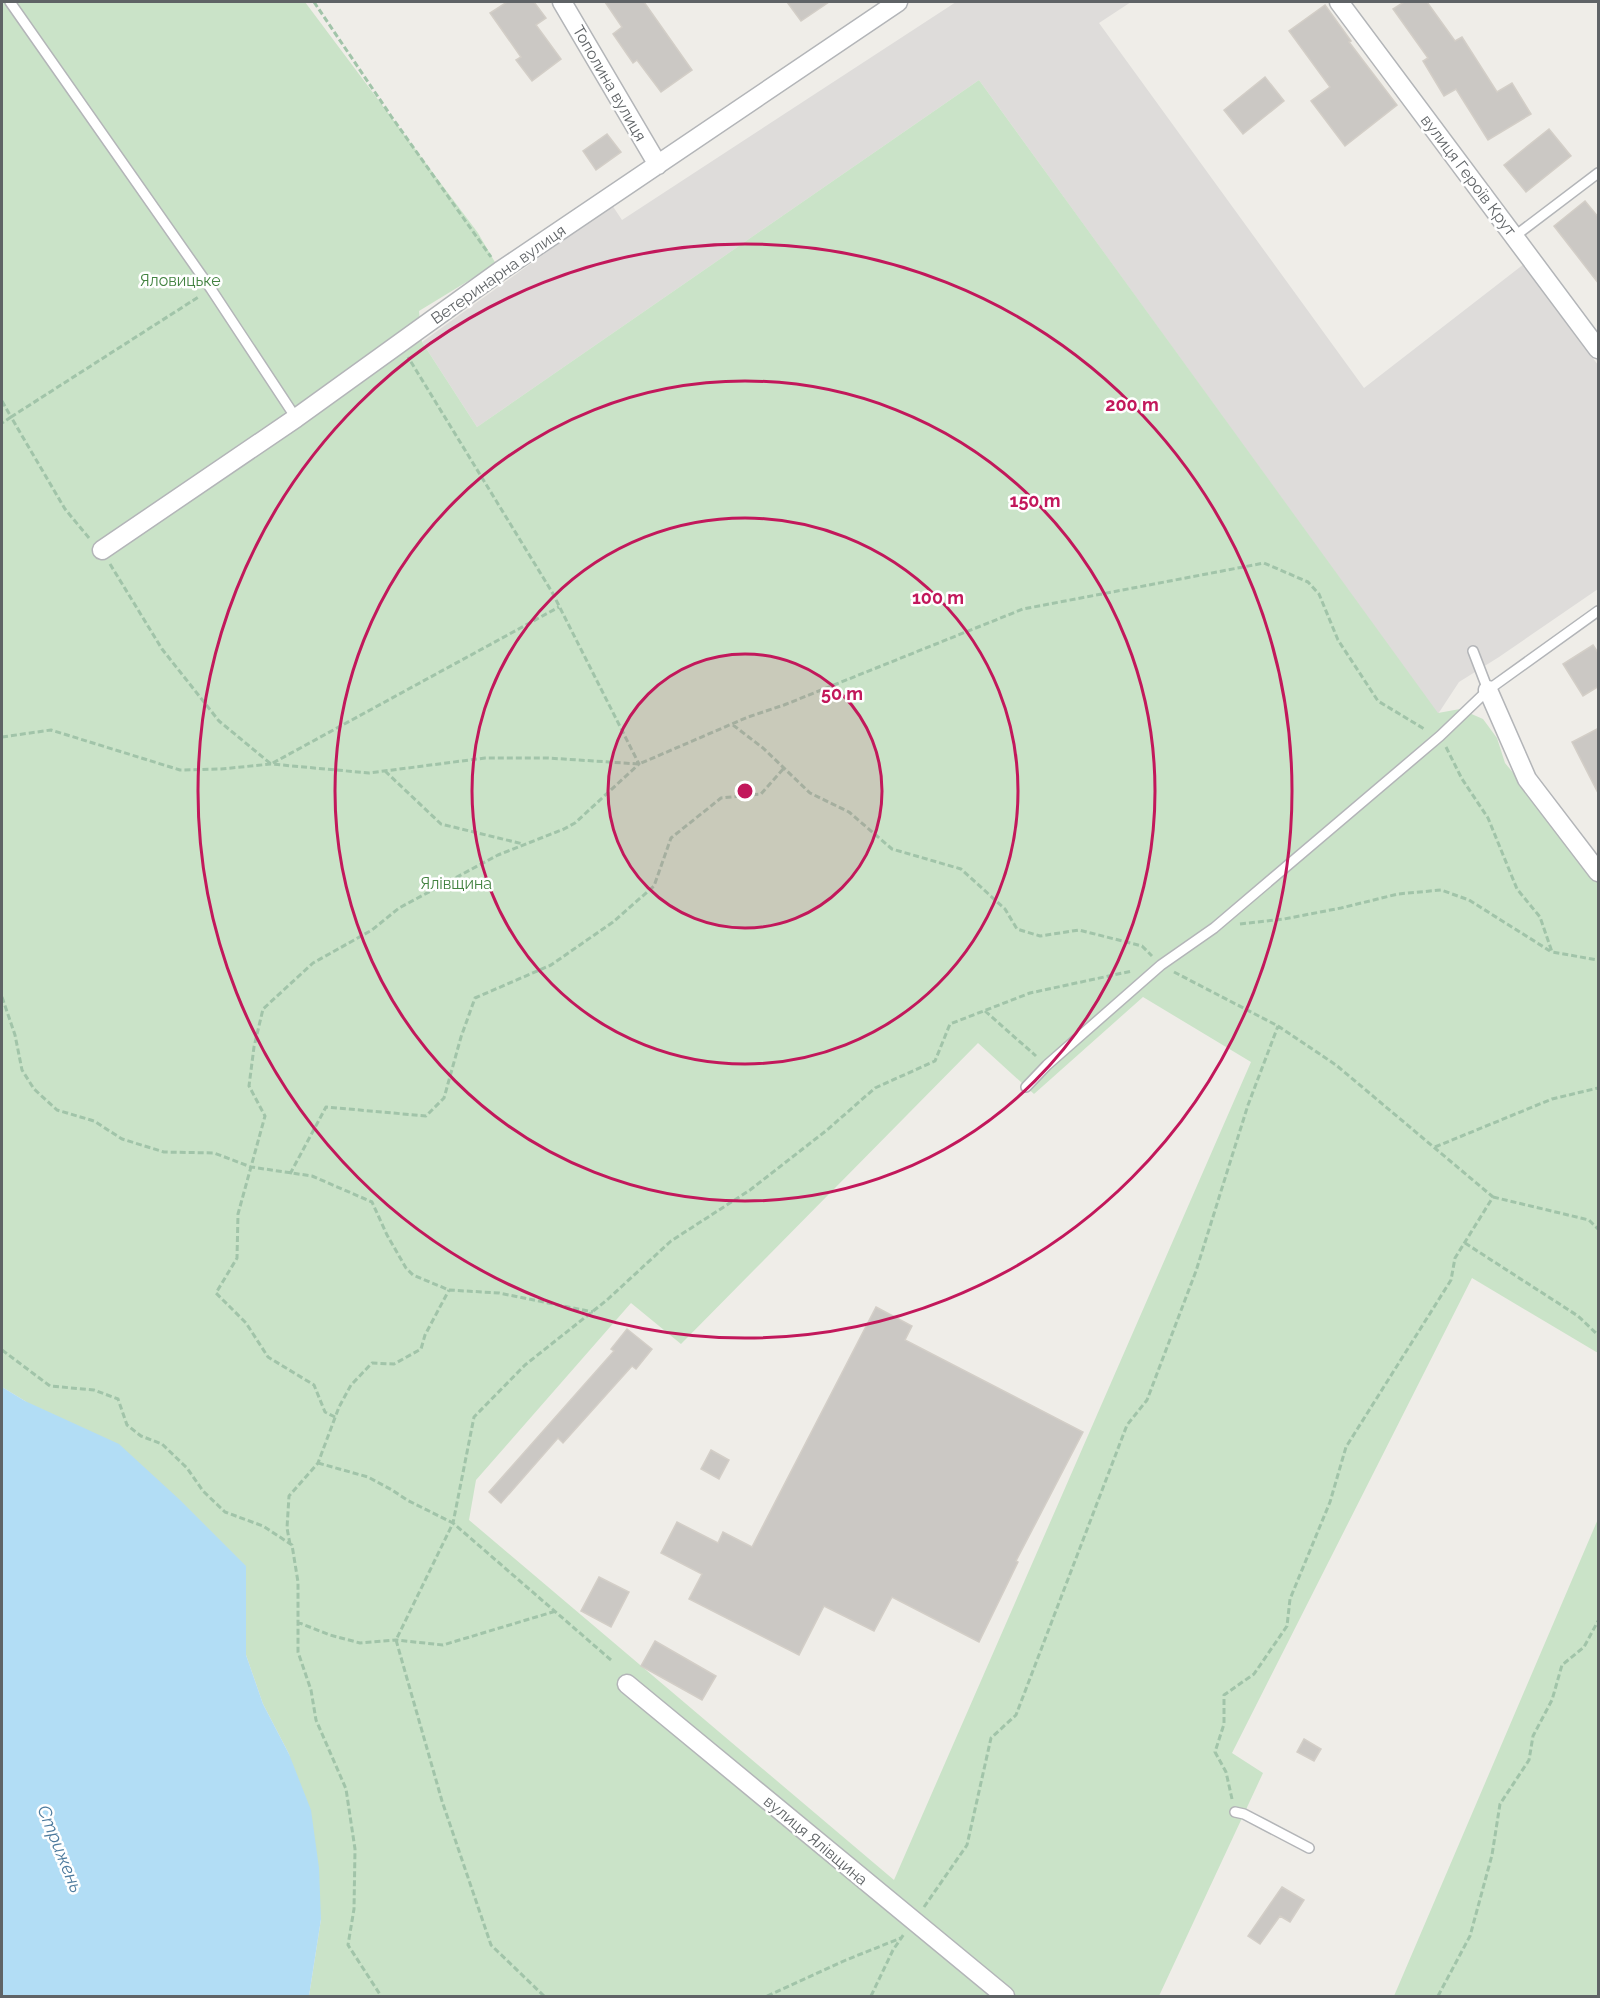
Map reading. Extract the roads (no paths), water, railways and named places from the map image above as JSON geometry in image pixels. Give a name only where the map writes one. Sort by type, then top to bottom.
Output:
[{"type":"street","name":"Тополина вулиця","points":[[562,2],[658,165]]},
{"type":"street","name":"вулиця Героїв Крут","points":[[1339,2],[1599,349]]},
{"type":"street","name":"Ветеринарна вулиця","points":[[102,550],[296,418],[500,271],[658,165],[891,3]]},
{"type":"street","points":[[1488,690],[1527,779],[1599,872]]},
{"type":"street","name":"вулиця Ялівщина","points":[[627,1684],[1005,1996]]},
{"type":"lane","points":[[10,2],[211,289],[296,418]]},
{"type":"lane","points":[[1515,236],[1599,173]]},
{"type":"lane","points":[[1026,1087],[1047,1065],[1161,965],[1214,928],[1440,736],[1488,690],[1599,611]]},
{"type":"lane","points":[[1473,651],[1488,690]]},
{"type":"lane","points":[[1235,1812],[1244,1814],[1309,1848]]},
{"type":"water","name":"Стрижень","points":[[2,1387],[25,1401],[119,1444],[180,1500],[246,1566],[246,1655],[263,1704],[289,1754],[311,1810],[319,1868],[321,1919],[309,1996],[2,1996]]},
{"type":"park label","name":"Яловицьке","points":[[180,280]]},
{"type":"park label","name":"Ялівщина","points":[[456,883]]}]
